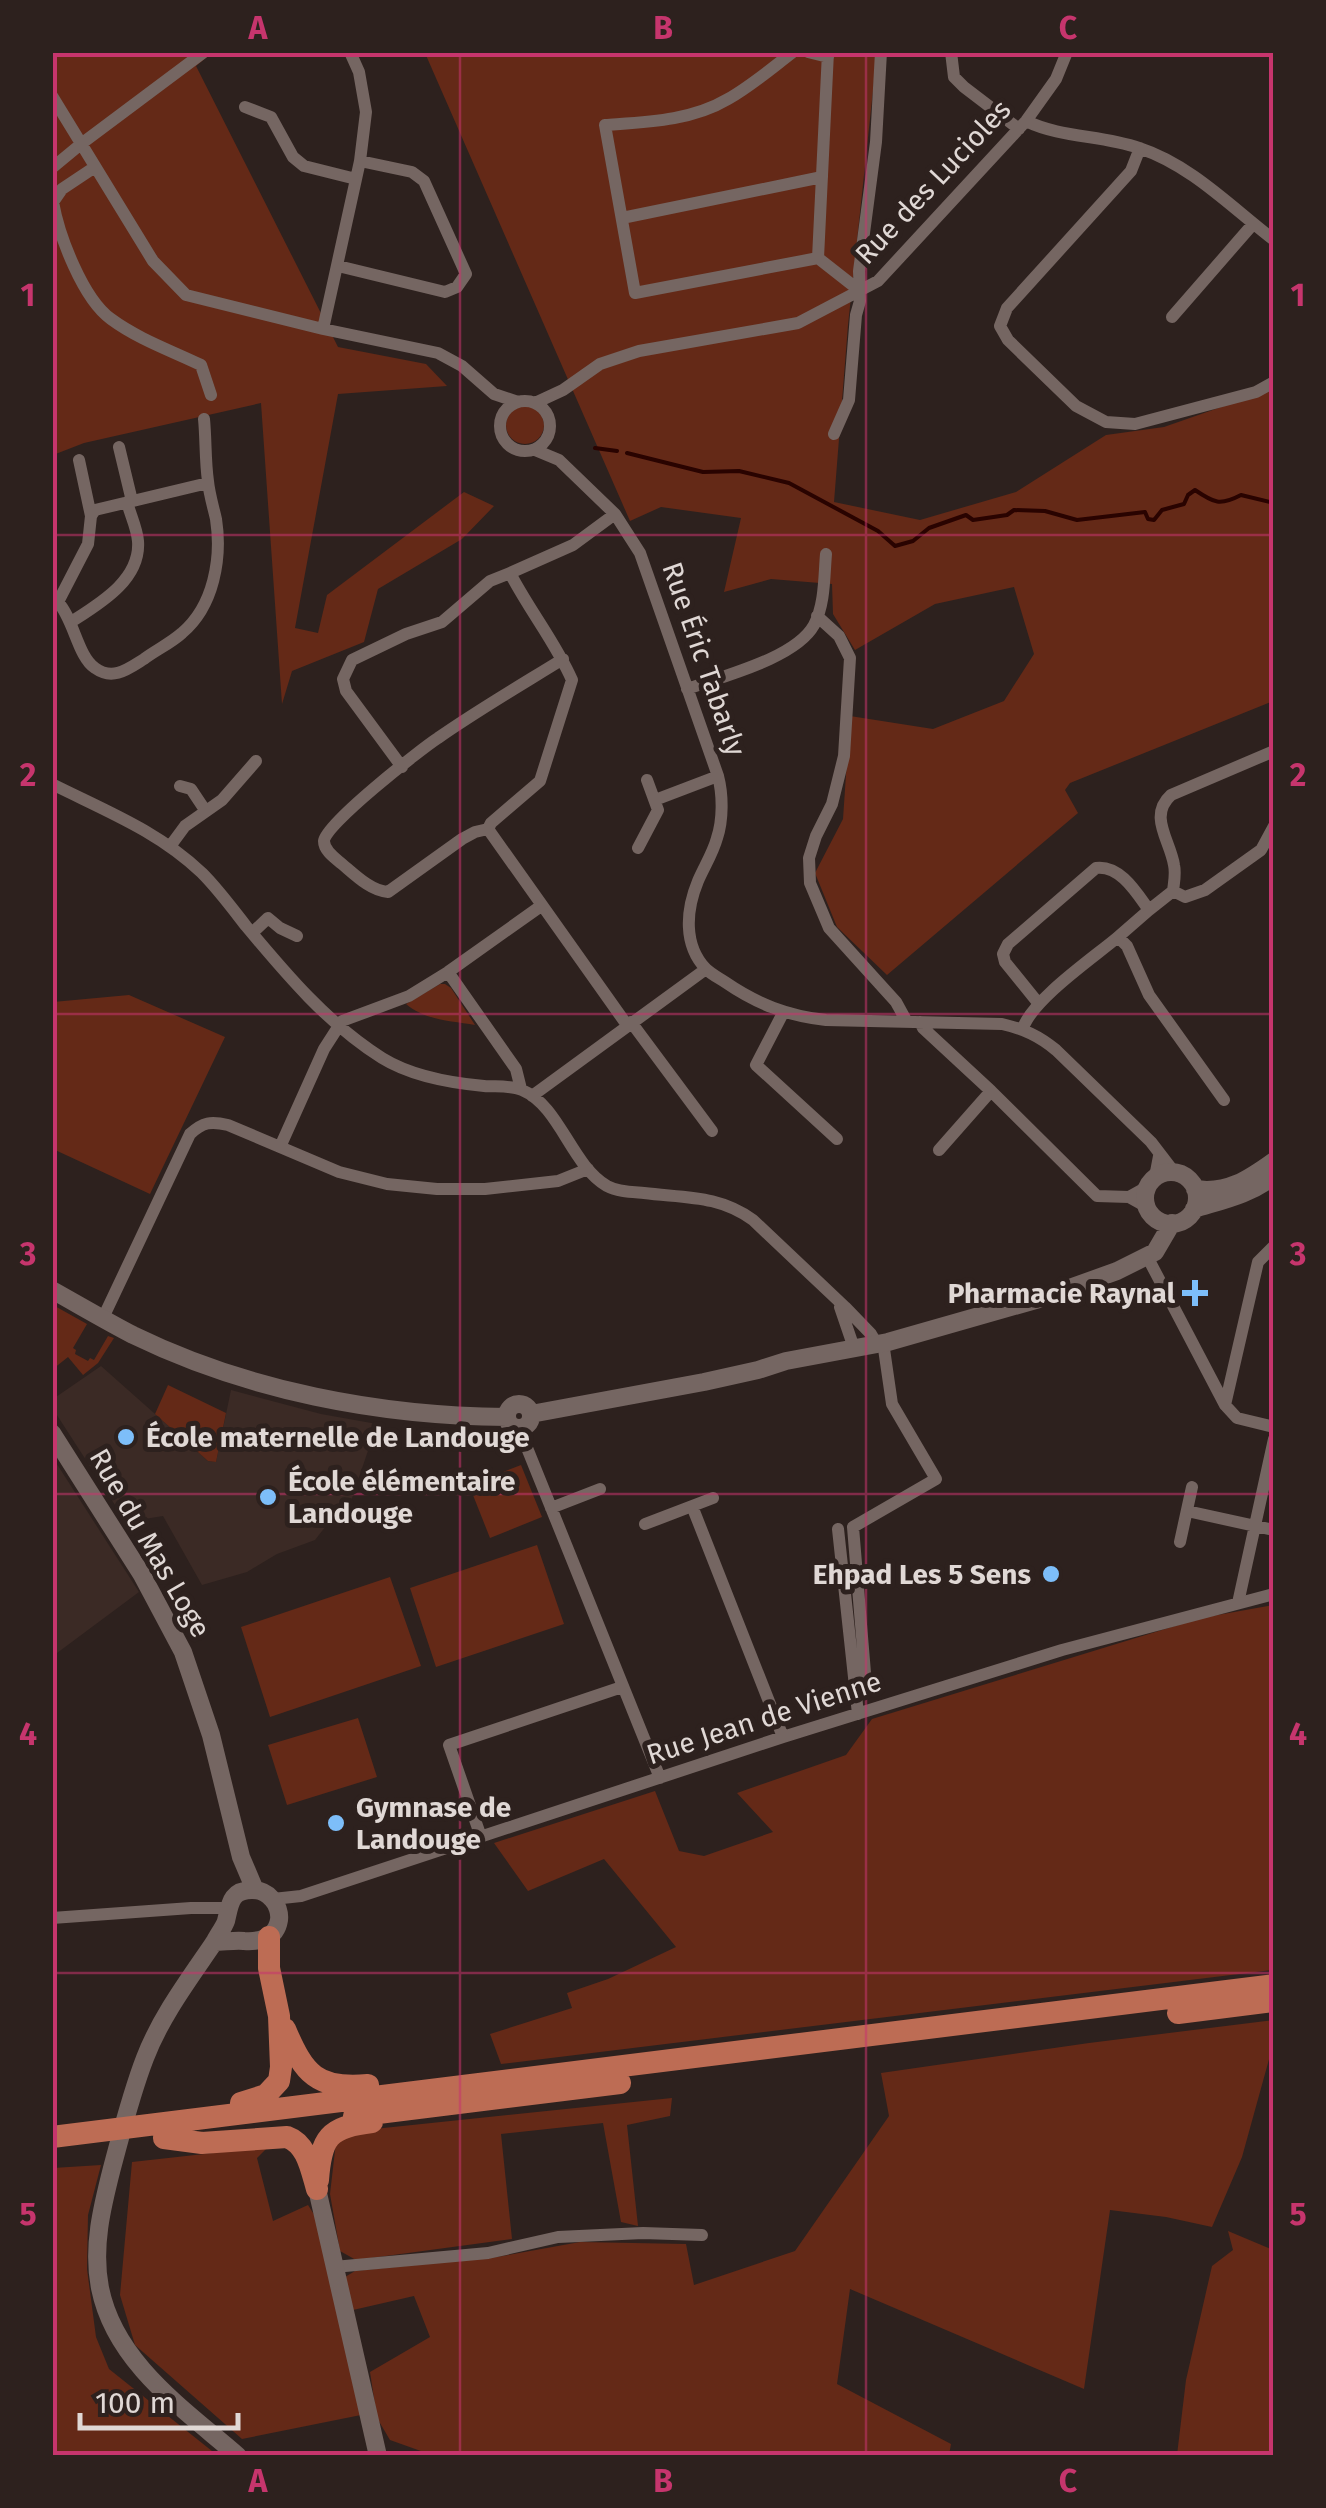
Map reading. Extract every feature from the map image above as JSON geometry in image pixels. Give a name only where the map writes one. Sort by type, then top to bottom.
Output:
[{"type":"highway","points":[[52,2134],[74,2126],[266,2096],[279,2081],[279,2016],[269,1968],[253,1940]]},
{"type":"highway","points":[[52,2134],[1274,1985]]},
{"type":"highway","points":[[52,2152],[1274,2002]]},
{"type":"highway","points":[[279,2016],[304,2066],[331,2086],[479,2076],[501,2082]]},
{"type":"highway","points":[[318,2189],[320,2153],[326,2139],[336,2130],[352,2124],[397,2119],[432,2106]]},
{"type":"highway","points":[[164,2138],[202,2143],[286,2137],[296,2140],[318,2189]]},
{"type":"main road","points":[[1195,1188],[1232,1187],[1274,1161]]},
{"type":"main road","points":[[1145,1256],[1151,1234],[1150,1211],[1151,1182],[1174,1172],[1187,1177],[1195,1188],[1194,1210],[1184,1220],[1172,1224],[1158,1220],[1150,1211]]},
{"type":"main road","points":[[1194,1210],[1236,1198],[1274,1176]]},
{"type":"main road","points":[[52,1290],[136,1336],[222,1371],[283,1389],[373,1406],[519,1420],[880,1343],[1039,1298],[1117,1271],[1155,1252],[1172,1224]]},
{"type":"main road","name":"Rue du Mas Loge","points":[[52,1433],[120,1536],[183,1652],[242,1857],[249,1904],[232,1932],[253,1940]]},
{"type":"main road","points":[[214,1942],[253,1940],[276,1929],[249,1904],[214,1942],[205,1952],[159,2029],[132,2094],[97,2232],[100,2290],[124,2347],[142,2370],[238,2456]]},
{"type":"main road","points":[[318,2189],[376,2446],[392,2456]]},
{"type":"street","points":[[52,168],[204,52]]},
{"type":"street","points":[[323,329],[360,161],[366,112],[359,72],[350,52]]},
{"type":"street","points":[[793,52],[726,100],[710,107],[666,120],[605,126],[635,293],[818,258],[860,291]]},
{"type":"street","points":[[808,52],[828,55],[818,258]]},
{"type":"street","points":[[834,434],[848,400],[882,52]]},
{"type":"street","points":[[951,52],[954,76],[964,87],[1022,125],[1140,148],[1194,176],[1274,240]]},
{"type":"street","name":"Rue des Lucioles","points":[[564,390],[600,364],[639,351],[798,323],[878,281],[1022,125],[1056,79],[1066,52]]},
{"type":"street","points":[[52,96],[153,261],[186,295],[438,354],[462,366],[494,394],[518,402],[535,403],[564,390]]},
{"type":"street","points":[[245,107],[271,117],[293,157],[304,166],[356,179]]},
{"type":"street","points":[[1140,148],[1131,171],[1007,308],[1000,326],[1008,340],[1076,406],[1106,422],[1136,424],[1256,392],[1274,382]]},
{"type":"street","points":[[338,266],[445,292],[457,287],[466,274],[424,181],[412,172],[360,161]]},
{"type":"street","points":[[95,167],[62,190],[54,202],[83,286],[110,318],[201,366],[211,395]]},
{"type":"street","points":[[622,218],[822,178]]},
{"type":"street","points":[[1172,317],[1253,224]]},
{"type":"street","points":[[494,394],[501,434],[510,447],[527,452],[546,441],[564,390]]},
{"type":"street","points":[[500,420],[518,402]]},
{"type":"street","points":[[535,403],[546,411],[550,429]]},
{"type":"street","points":[[79,460],[91,516],[88,544],[55,602],[67,612],[87,662],[109,674],[124,672],[183,632],[199,614],[216,572],[216,523],[208,482],[204,419]]},
{"type":"street","name":"Rue Éric Tabarly","points":[[550,429],[559,460]]},
{"type":"street","points":[[71,622],[111,596],[132,568],[138,542],[119,446]]},
{"type":"street","name":"Rue Éric Tabarly","points":[[535,450],[559,460],[615,514],[640,553],[718,776],[722,791],[718,837],[696,887],[688,927],[691,946],[706,969]]},
{"type":"street","points":[[91,516],[95,510],[208,482]]},
{"type":"street","points":[[402,767],[346,690],[343,680],[352,660],[442,622],[490,582],[573,545],[615,514]]},
{"type":"street","points":[[688,689],[779,655],[797,644],[817,616],[826,554]]},
{"type":"street","points":[[488,829],[540,781],[572,689],[563,659],[510,573]]},
{"type":"street","points":[[817,616],[839,636],[850,658],[844,756],[832,804],[809,858],[810,883],[830,928],[914,1022],[991,1091],[1097,1196],[1129,1197],[1150,1211]]},
{"type":"street","points":[[488,829],[462,839],[388,892],[369,885],[323,843],[324,835],[342,815],[434,740],[563,659]]},
{"type":"street","points":[[1023,1028],[1039,1004],[1173,891],[1176,870],[1161,826],[1162,803],[1172,795],[1274,751]]},
{"type":"street","points":[[171,846],[185,826],[222,800],[256,760]]},
{"type":"street","points":[[655,800],[718,776]]},
{"type":"street","points":[[638,848],[658,810],[647,780]]},
{"type":"street","points":[[52,784],[147,830],[171,846],[205,876],[338,1026],[385,1060],[426,1076],[526,1092],[706,969],[783,1013],[826,1020],[1002,1024],[1023,1028],[1056,1050],[1150,1142],[1174,1172]]},
{"type":"street","points":[[180,786],[191,789],[206,810]]},
{"type":"street","points":[[1173,891],[1184,896],[1205,890],[1262,850],[1274,826]]},
{"type":"street","points":[[488,829],[540,906],[712,1131]]},
{"type":"street","points":[[1039,1004],[1004,962],[1003,954],[1008,944],[1037,918],[1096,868],[1108,866],[1149,910]]},
{"type":"street","points":[[280,1147],[324,1049],[342,1021],[410,996],[540,906]]},
{"type":"street","points":[[252,933],[268,918],[297,936]]},
{"type":"street","points":[[1118,937],[1127,946],[1149,995],[1224,1100]]},
{"type":"street","points":[[448,972],[516,1069],[526,1092],[544,1107],[588,1169],[607,1186],[624,1192],[714,1200],[736,1208],[880,1343],[892,1404],[936,1479],[853,1526],[866,1686],[854,1685]]},
{"type":"street","points":[[783,1013],[756,1065],[838,1139]]},
{"type":"street","points":[[939,1150],[991,1091]]},
{"type":"street","points":[[102,1318],[190,1134],[200,1124],[228,1124],[340,1172],[387,1184],[485,1189],[558,1181],[588,1169]]},
{"type":"street","points":[[1129,1197],[1151,1182],[1159,1156]]},
{"type":"street","points":[[1224,1405],[1258,1262],[1274,1246]]},
{"type":"street","points":[[1145,1256],[1224,1405],[1237,1418],[1274,1426]]},
{"type":"street","points":[[837,1300],[854,1348]]},
{"type":"street","points":[[519,1420],[660,1778]]},
{"type":"street","points":[[1238,1603],[1274,1439]]},
{"type":"street","points":[[1180,1542],[1192,1486]]},
{"type":"street","points":[[551,1508],[600,1489]]},
{"type":"street","points":[[645,1524],[714,1498]]},
{"type":"street","points":[[692,1506],[782,1737]]},
{"type":"street","points":[[1186,1512],[1274,1530]]},
{"type":"street","points":[[838,1530],[858,1714]]},
{"type":"street","name":"Rue Jean de Vienne","points":[[249,1904],[301,1896],[782,1737],[1062,1650],[1274,1594]]},
{"type":"street","points":[[481,1837],[449,1745],[622,1687]]},
{"type":"street","points":[[52,1918],[249,1904]]},
{"type":"street","points":[[334,2267],[488,2253],[558,2236],[702,2235]]},
{"type":"shaded area","points":[[53,53],[212,53],[196,66],[338,347],[426,364],[447,386],[338,394],[295,628],[318,633],[327,595],[464,492],[494,506],[462,539],[378,589],[364,642],[292,671],[282,704],[261,403],[84,443],[53,455]]},
{"type":"shaded area","points":[[425,53],[877,53],[834,502],[920,520],[1016,492],[1106,435],[1164,427],[1273,389],[1273,701],[1070,783],[1065,790],[1078,813],[887,975],[837,927],[815,873],[843,819],[850,716],[933,729],[1004,701],[1034,654],[1014,587],[935,604],[855,650],[833,614],[832,584],[771,579],[724,592],[741,518],[661,507],[630,521]]},
{"type":"shaded area","points":[[525,406],[539,411],[544,425],[539,439],[525,444],[511,439],[506,425],[511,411]]},
{"type":"shaded area","points":[[440,984],[451,988],[475,1025],[430,1017],[406,1004]]},
{"type":"shaded area","points":[[129,995],[225,1037],[150,1194],[53,1149],[53,1002]]},
{"type":"shaded area","points":[[53,1305],[87,1324],[73,1348],[75,1354],[94,1360],[108,1336],[114,1338],[98,1363],[83,1375],[68,1357],[53,1369]]},
{"type":"shaded area","name":"École élémentaire Landouge","points":[[101,1366],[208,1461],[216,1462],[231,1390],[377,1424],[348,1510],[340,1508],[315,1540],[277,1554],[247,1572],[202,1585],[163,1516],[126,1522],[53,1409],[53,1399]]},
{"type":"shaded area","points":[[168,1385],[226,1413],[216,1462],[208,1461],[155,1414]]},
{"type":"shaded area","points":[[53,1458],[139,1592],[52,1656]]},
{"type":"shaded area","points":[[521,1465],[542,1517],[490,1538],[469,1485]]},
{"type":"shaded area","points":[[537,1545],[564,1624],[436,1667],[410,1588]]},
{"type":"shaded area","points":[[390,1577],[421,1666],[270,1717],[241,1627]]},
{"type":"shaded area","points":[[1273,1605],[1273,1970],[501,2064],[490,2034],[572,2008],[567,1993],[608,1979],[676,1947],[604,1859],[528,1891],[494,1843],[655,1791],[679,1851],[704,1856],[773,1832],[737,1793],[846,1755],[872,1719],[1201,1618]]},
{"type":"shaded area","points":[[358,1718],[377,1777],[287,1805],[268,1745]]},
{"type":"shaded area","points":[[1273,2020],[1273,2045],[1242,2157],[1212,2227],[1110,2210],[1084,2389],[850,2289],[837,2384],[951,2444],[949,2455],[432,2455],[390,2440],[377,2418],[370,2372],[430,2337],[414,2296],[353,2310],[345,2277],[355,2271],[497,2257],[580,2242],[686,2244],[694,2285],[795,2251],[889,2116],[881,2073]]},
{"type":"shaded area","points":[[672,2098],[670,2116],[627,2125],[638,2226],[621,2222],[603,2123],[501,2134],[512,2239],[356,2260],[340,2251],[330,2194],[336,2142],[355,2131]]},
{"type":"shaded area","points":[[268,2147],[257,2158],[273,2221],[308,2205],[315,2216],[361,2415],[242,2439],[135,2345],[120,2295],[132,2162]]},
{"type":"shaded area","points":[[101,2165],[88,2215],[87,2269],[96,2337],[109,2369],[217,2455],[53,2455],[53,2168]]},
{"type":"shaded area","points":[[1228,2231],[1273,2250],[1273,2455],[1177,2455],[1186,2380],[1212,2266],[1233,2250]]},
{"type":"waterway","points":[[595,448],[617,451]]},
{"type":"waterway","points":[[627,453],[703,472],[739,471],[789,483],[878,531],[895,546],[966,515],[973,520],[1007,515],[1014,510],[1045,511],[1077,520],[1145,512],[1148,519],[1154,520],[1162,510],[1184,504],[1195,490],[1217,502],[1241,495],[1274,503]]},
{"type":"place","name":"Pharmacie Raynal","points":[[1195,1293]]},
{"type":"place","name":"École maternelle de Landouge","points":[[126,1437]]},
{"type":"place","name":"École élémentaire Landouge","points":[[268,1497]]},
{"type":"place","name":"Ehpad Les 5 Sens","points":[[1051,1574]]},
{"type":"place","name":"Gymnase de Landouge","points":[[336,1823]]}]
